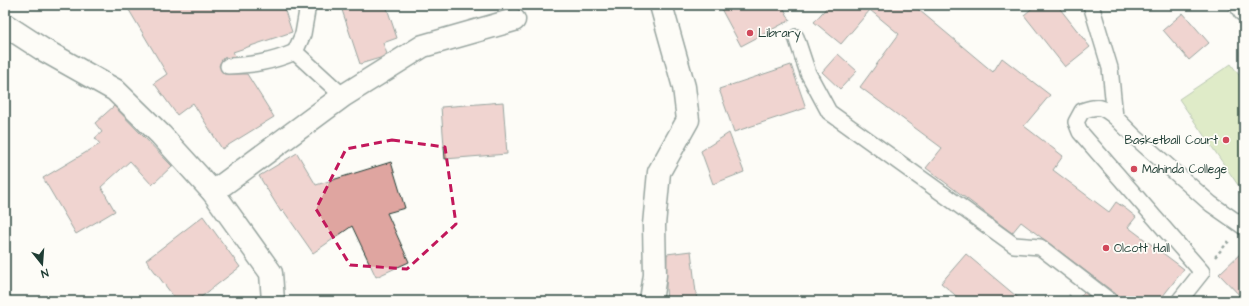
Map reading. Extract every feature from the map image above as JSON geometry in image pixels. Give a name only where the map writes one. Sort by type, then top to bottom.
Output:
[{"type":"street","points":[[651,301],[656,275],[654,225],[659,172],[688,120],[684,88],[661,5]]},
{"type":"street","points":[[1241,5],[1244,10]]},
{"type":"street","points":[[213,192],[343,96],[423,46],[514,20]]},
{"type":"street","points":[[5,25],[42,49],[114,90],[161,135],[213,192],[271,273],[273,301]]},
{"type":"lane","points":[[228,66],[253,65],[274,61],[295,52],[303,34],[308,5]]},
{"type":"lane","points":[[1091,5],[1110,68],[1115,117]]},
{"type":"lane","points":[[796,37],[808,73],[829,112],[1014,245],[1040,247],[1110,301]]},
{"type":"lane","points":[[295,52],[343,96]]},
{"type":"lane","points":[[1179,301],[1202,272],[1080,132],[1076,122],[1082,111],[1092,107],[1103,107],[1211,204],[1243,226]]},
{"type":"path","points":[[1202,272],[1243,226]]},
{"type":"highlighted area","points":[[392,140],[445,147],[456,224],[407,269],[350,265],[316,209],[346,149]]},
{"type":"green space","name":"Basketball Court","points":[[1231,64],[1244,82],[1244,180],[1238,185],[1179,99]]},
{"type":"building","points":[[126,5],[283,5],[292,32],[233,52],[236,57],[223,58],[219,66],[224,74],[247,74],[274,117],[222,149],[193,103],[177,115],[154,83],[167,74]]},
{"type":"building","points":[[359,5],[386,5],[397,38],[383,43],[387,54],[380,58],[360,64],[342,10]]},
{"type":"building","name":"Library","points":[[719,5],[782,5],[790,20],[741,46]]},
{"type":"building","points":[[829,5],[913,5],[993,72],[1002,58],[1050,95],[1024,126],[1063,156],[1053,170],[1109,212],[1116,202],[1126,209],[1136,217],[1128,227],[1184,269],[1159,301],[1119,301],[1116,294],[1021,222],[1012,233],[926,168],[942,148],[860,87],[899,34],[870,10],[841,44],[814,22]]},
{"type":"building","points":[[1036,5],[1057,5],[1090,47],[1065,67],[1024,15]]},
{"type":"building","points":[[1183,13],[1209,43],[1189,60],[1163,30]]},
{"type":"building","points":[[838,54],[857,71],[840,89],[822,72]]},
{"type":"building","points":[[791,65],[806,108],[734,132],[719,89]]},
{"type":"building","points":[[503,102],[507,154],[445,159],[441,107]]},
{"type":"building","points":[[114,106],[172,166],[152,185],[130,161],[101,187],[115,211],[76,234],[43,178],[100,144],[95,138],[102,132],[95,123]]},
{"type":"building","points":[[729,133],[744,172],[713,184],[701,151]]},
{"type":"building","points":[[297,153],[316,185],[391,162],[405,208],[387,213],[409,262],[376,277],[352,226],[313,253],[283,210],[281,212],[259,176]]},
{"type":"building","points":[[203,216],[240,267],[196,301],[177,301],[146,260]]},
{"type":"building","points":[[1244,250],[1244,300],[1219,274]]},
{"type":"building","points":[[691,251],[697,301],[667,301],[667,254]]},
{"type":"building","points":[[966,254],[1022,301],[962,301],[941,283]]},
{"type":"building","points":[[1084,292],[1095,301],[1077,301]]},
{"type":"place","name":"Library","points":[[750,33]]},
{"type":"place","name":"Basketball Court","points":[[1226,140]]},
{"type":"place","name":"Mahinda College","points":[[1134,169]]},
{"type":"place","name":"Olcott Hall","points":[[1106,248]]}]
